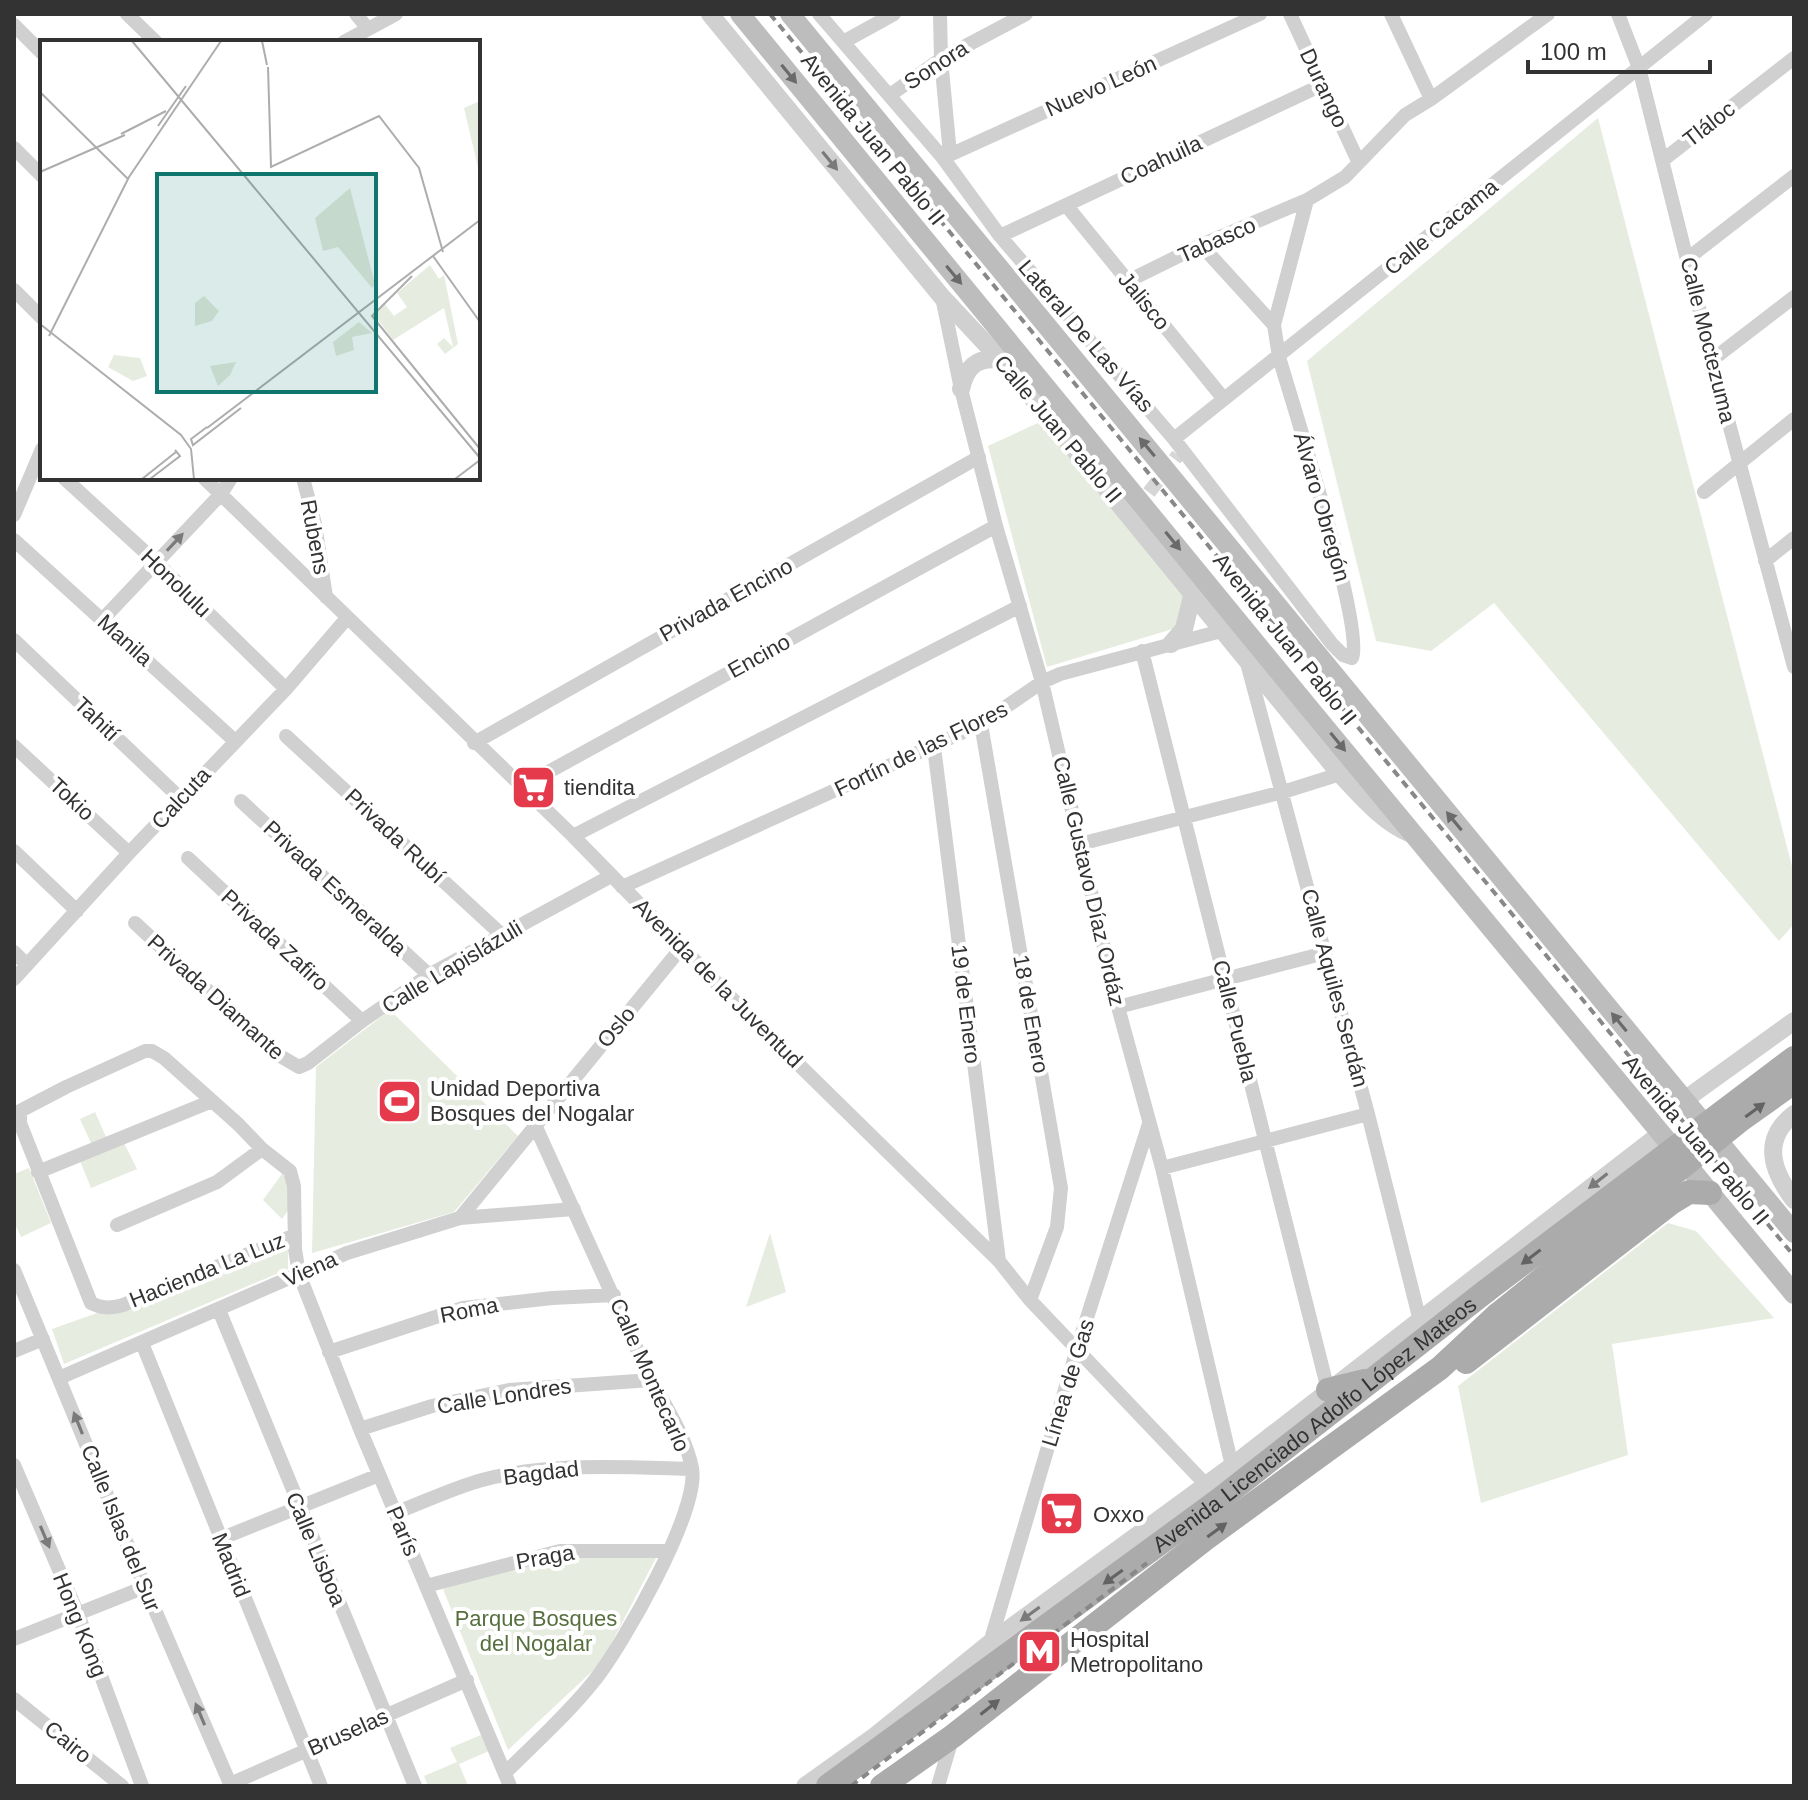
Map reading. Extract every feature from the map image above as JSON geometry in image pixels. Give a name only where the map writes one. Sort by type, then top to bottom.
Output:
[{"type":"main road","name":"Avenida Juan Pablo II","points":[[740,14],[1794,1294]]},
{"type":"main road","name":"Avenida Juan Pablo II","points":[[790,14],[1794,1233]]},
{"type":"main road","name":"Avenida Licenciado Adolfo López Mateos","points":[[828,1786],[1213,1492],[1371,1380],[1794,1058]]},
{"type":"main road","name":"Avenida Licenciado Adolfo López Mateos","points":[[882,1786],[953,1736],[1205,1539],[1440,1368],[1497,1315],[1742,1119],[1794,1082]]},
{"type":"main road","points":[[1440,1368],[1454,1367],[1472,1358],[1671,1203],[1689,1192],[1710,1193]]},
{"type":"main road","points":[[1328,1390],[1371,1380]]},
{"type":"street","points":[[127,14],[154,40]]},
{"type":"street","points":[[356,14],[368,29]]},
{"type":"street","points":[[348,40],[396,14]]},
{"type":"street","name":"Calle Juan Pablo II","points":[[710,14],[942,297],[1001,360],[1132,514],[1340,774],[1377,812],[1414,835]]},
{"type":"street","name":"Lateral De Las Vías","points":[[819,14],[946,156],[1000,236],[1178,448],[1332,644],[1343,655],[1352,658]]},
{"type":"street","points":[[845,41],[894,14]]},
{"type":"street","points":[[940,14],[946,156]]},
{"type":"street","name":"Sonora","points":[[890,95],[941,59],[1026,14]]},
{"type":"street","name":"Nuevo León","points":[[946,156],[1260,14]]},
{"type":"street","name":"Durango","points":[[1290,14],[1358,161]]},
{"type":"street","points":[[1391,14],[1431,99]]},
{"type":"street","name":"Tabasco","points":[[1128,281],[1201,245],[1307,200],[1345,177],[1405,115],[1548,14]]},
{"type":"street","name":"Calle Moctezuma","points":[[1618,14],[1639,68],[1712,360],[1793,660]]},
{"type":"street","name":"Calle Cacama","points":[[1178,448],[1223,398],[1279,357],[1706,14]]},
{"type":"street","points":[[14,25],[40,51]]},
{"type":"street","name":"Tláloc","points":[[1663,160],[1794,58]]},
{"type":"street","name":"Coahuila","points":[[1000,236],[1322,85]]},
{"type":"street","points":[[14,148],[40,174]]},
{"type":"street","points":[[1687,259],[1794,176]]},
{"type":"street","points":[[1274,325],[1307,200]]},
{"type":"street","name":"Jalisco","points":[[1066,205],[1223,398]]},
{"type":"street","points":[[1201,245],[1274,325]]},
{"type":"street","points":[[14,290],[40,316]]},
{"type":"street","name":"Calle Gustavo Díaz Ordáz","points":[[942,297],[961,389],[996,526],[1042,682],[1118,1007],[1162,1168],[1232,1466]]},
{"type":"street","points":[[1712,360],[1794,297]]},
{"type":"street","name":"Álvaro Obregón","points":[[1274,325],[1279,357],[1343,581],[1355,638],[1352,658]]},
{"type":"street","points":[[961,389],[970,366],[979,360],[1001,360]]},
{"type":"street","points":[[1704,492],[1794,419]]},
{"type":"street","points":[[14,515],[40,456]]},
{"type":"street","name":"Privada Encino","points":[[474,743],[979,457]]},
{"type":"street","name":"Honolulu","points":[[66,480],[156,562],[286,689]]},
{"type":"street","name":"Avenida de la Juventud","points":[[206,480],[573,836],[745,1012],[999,1261],[1030,1300],[1213,1492]]},
{"type":"street","points":[[103,619],[221,494],[230,480]]},
{"type":"street","name":"Rubens","points":[[304,480],[315,524],[326,597]]},
{"type":"street","name":"Encino","points":[[521,787],[996,526]]},
{"type":"street","points":[[1765,561],[1794,538]]},
{"type":"street","name":"Manila","points":[[14,540],[235,741]]},
{"type":"street","points":[[1171,644],[1184,629],[1193,592]]},
{"type":"street","points":[[573,836],[1020,606]]},
{"type":"street","name":"Calcuta","points":[[14,979],[286,689],[347,618]]},
{"type":"street","name":"Fortín de las Flores","points":[[622,887],[934,747],[981,724],[1042,682],[1060,674],[1225,630]]},
{"type":"street","name":"Tahití","points":[[14,640],[181,799]]},
{"type":"street","name":"Calle Puebla","points":[[1142,651],[1328,1390]]},
{"type":"street","name":"Calle Aquiles Serdán","points":[[1245,657],[1368,1114],[1420,1321]]},
{"type":"street","name":"18 de Enero","points":[[981,724],[1060,1173],[1057,1227],[1030,1300]]},
{"type":"street","name":"Privada Rubí","points":[[286,736],[503,936]]},
{"type":"street","name":"Tokio","points":[[14,746],[129,853]]},
{"type":"street","name":"19 de Enero","points":[[934,747],[999,1261]]},
{"type":"street","points":[[1080,844],[1283,792],[1340,774]]},
{"type":"street","name":"Privada Esmeralda","points":[[241,801],[429,975]]},
{"type":"street","points":[[14,851],[77,911]]},
{"type":"street","name":"Privada Zafiro","points":[[188,858],[362,1021]]},
{"type":"street","name":"Calle Lapislázuli","points":[[299,1067],[429,975],[611,876]]},
{"type":"street","name":"Privada Diamante","points":[[135,923],[275,1053],[299,1067]]},
{"type":"street","name":"Oslo","points":[[460,1218],[682,947]]},
{"type":"street","points":[[14,952],[27,965]]},
{"type":"street","points":[[1118,1007],[1325,953]]},
{"type":"street","points":[[1683,1101],[1794,1021]]},
{"type":"street","name":"Hacienda La Luz","points":[[295,1235],[123,1305],[97,1306],[91,1303],[38,1172],[20,1123],[20,1111],[145,1051],[152,1051],[164,1058],[262,1149],[284,1165],[293,1177],[299,1274]]},
{"type":"street","points":[[38,1172],[212,1101]]},
{"type":"street","points":[[1162,1168],[1368,1114]]},
{"type":"street","points":[[1794,1114],[1783,1123],[1777,1136],[1773,1160],[1780,1181],[1794,1200]]},
{"type":"street","name":"Línea de Gas","points":[[990,1643],[1077,1349],[1149,1124]]},
{"type":"street","name":"Calle Montecarlo","points":[[508,1780],[610,1661],[637,1615],[668,1551],[685,1511],[692,1469],[673,1420],[651,1380],[535,1125]]},
{"type":"street","points":[[805,1786],[875,1736],[990,1643],[1213,1492],[1232,1466],[1660,1134]]},
{"type":"street","points":[[117,1225],[217,1182],[262,1149]]},
{"type":"street","points":[[1633,1153],[1656,1161],[1664,1169],[1670,1180],[1671,1203]]},
{"type":"street","name":"Viena","points":[[59,1378],[347,1253],[460,1218],[574,1209]]},
{"type":"street","name":"Calle Islas del Sur","points":[[14,1270],[231,1785]]},
{"type":"street","name":"París","points":[[299,1274],[360,1429],[508,1780]]},
{"type":"street","name":"Roma","points":[[329,1352],[463,1308],[614,1295]]},
{"type":"street","name":"Calle Lisboa","points":[[219,1310],[415,1786]]},
{"type":"street","points":[[14,1351],[43,1339]]},
{"type":"street","name":"Madrid","points":[[142,1343],[321,1786]]},
{"type":"street","name":"Calle Londres","points":[[360,1429],[432,1406],[509,1390],[651,1380]]},
{"type":"street","name":"Hong Kong","points":[[14,1465],[78,1614],[142,1786]]},
{"type":"street","name":"Bagdad","points":[[395,1513],[481,1481],[515,1474],[581,1467],[692,1469]]},
{"type":"street","points":[[220,1539],[379,1475]]},
{"type":"street","name":"Praga","points":[[426,1586],[560,1551],[668,1551]]},
{"type":"street","points":[[14,1639],[145,1587]]},
{"type":"street","name":"Bruselas","points":[[231,1785],[467,1680]]},
{"type":"street","name":"Cairo","points":[[14,1699],[122,1786]]},
{"type":"street","points":[[938,1786],[953,1736]]},
{"type":"green space","points":[[1598,118],[1794,874],[1794,924],[1779,941],[1494,603],[1431,651],[1376,641],[1307,361]]},
{"type":"green space","points":[[1040,422],[1186,599],[1179,627],[1047,667],[988,446]]},
{"type":"green space","name":"Unidad Deportiva Bosques del Nogalar","points":[[390,1010],[518,1136],[454,1212],[312,1253],[316,1067]]},
{"type":"green space","points":[[95,1112],[106,1137],[91,1143],[80,1119]]},
{"type":"green space","points":[[124,1143],[137,1169],[91,1188],[80,1161]]},
{"type":"green space","points":[[29,1168],[51,1223],[21,1237],[14,1222],[14,1174]]},
{"type":"green space","points":[[282,1174],[291,1180],[290,1208],[282,1219],[263,1200]]},
{"type":"green space","points":[[1668,1223],[1696,1231],[1774,1318],[1612,1344],[1628,1455],[1481,1503],[1458,1386]]},
{"type":"green space","points":[[770,1233],[786,1292],[746,1307]]},
{"type":"green space","points":[[288,1245],[288,1269],[64,1364],[52,1329]]},
{"type":"green space","name":"Parque Bosques del Nogalar","points":[[658,1554],[601,1663],[508,1750],[443,1589],[543,1558]]},
{"type":"green space","points":[[481,1735],[489,1751],[459,1764],[468,1786],[428,1786],[424,1776],[457,1762],[450,1748]]},
{"type":"tunnel","points":[[1136,509],[1178,455]]},
{"type":"railway","points":[[770,14],[1794,1256]]},
{"type":"railway","points":[[851,1786],[1147,1563]]},
{"type":"place","name":"tiendita","points":[[533,787]]},
{"type":"place","name":"Unidad Deportiva Bosques del Nogalar","points":[[399,1101]]},
{"type":"place","name":"Oxxo","points":[[1062,1514]]},
{"type":"place","name":"Hospital Metropolitano","points":[[1039,1652]]}]
